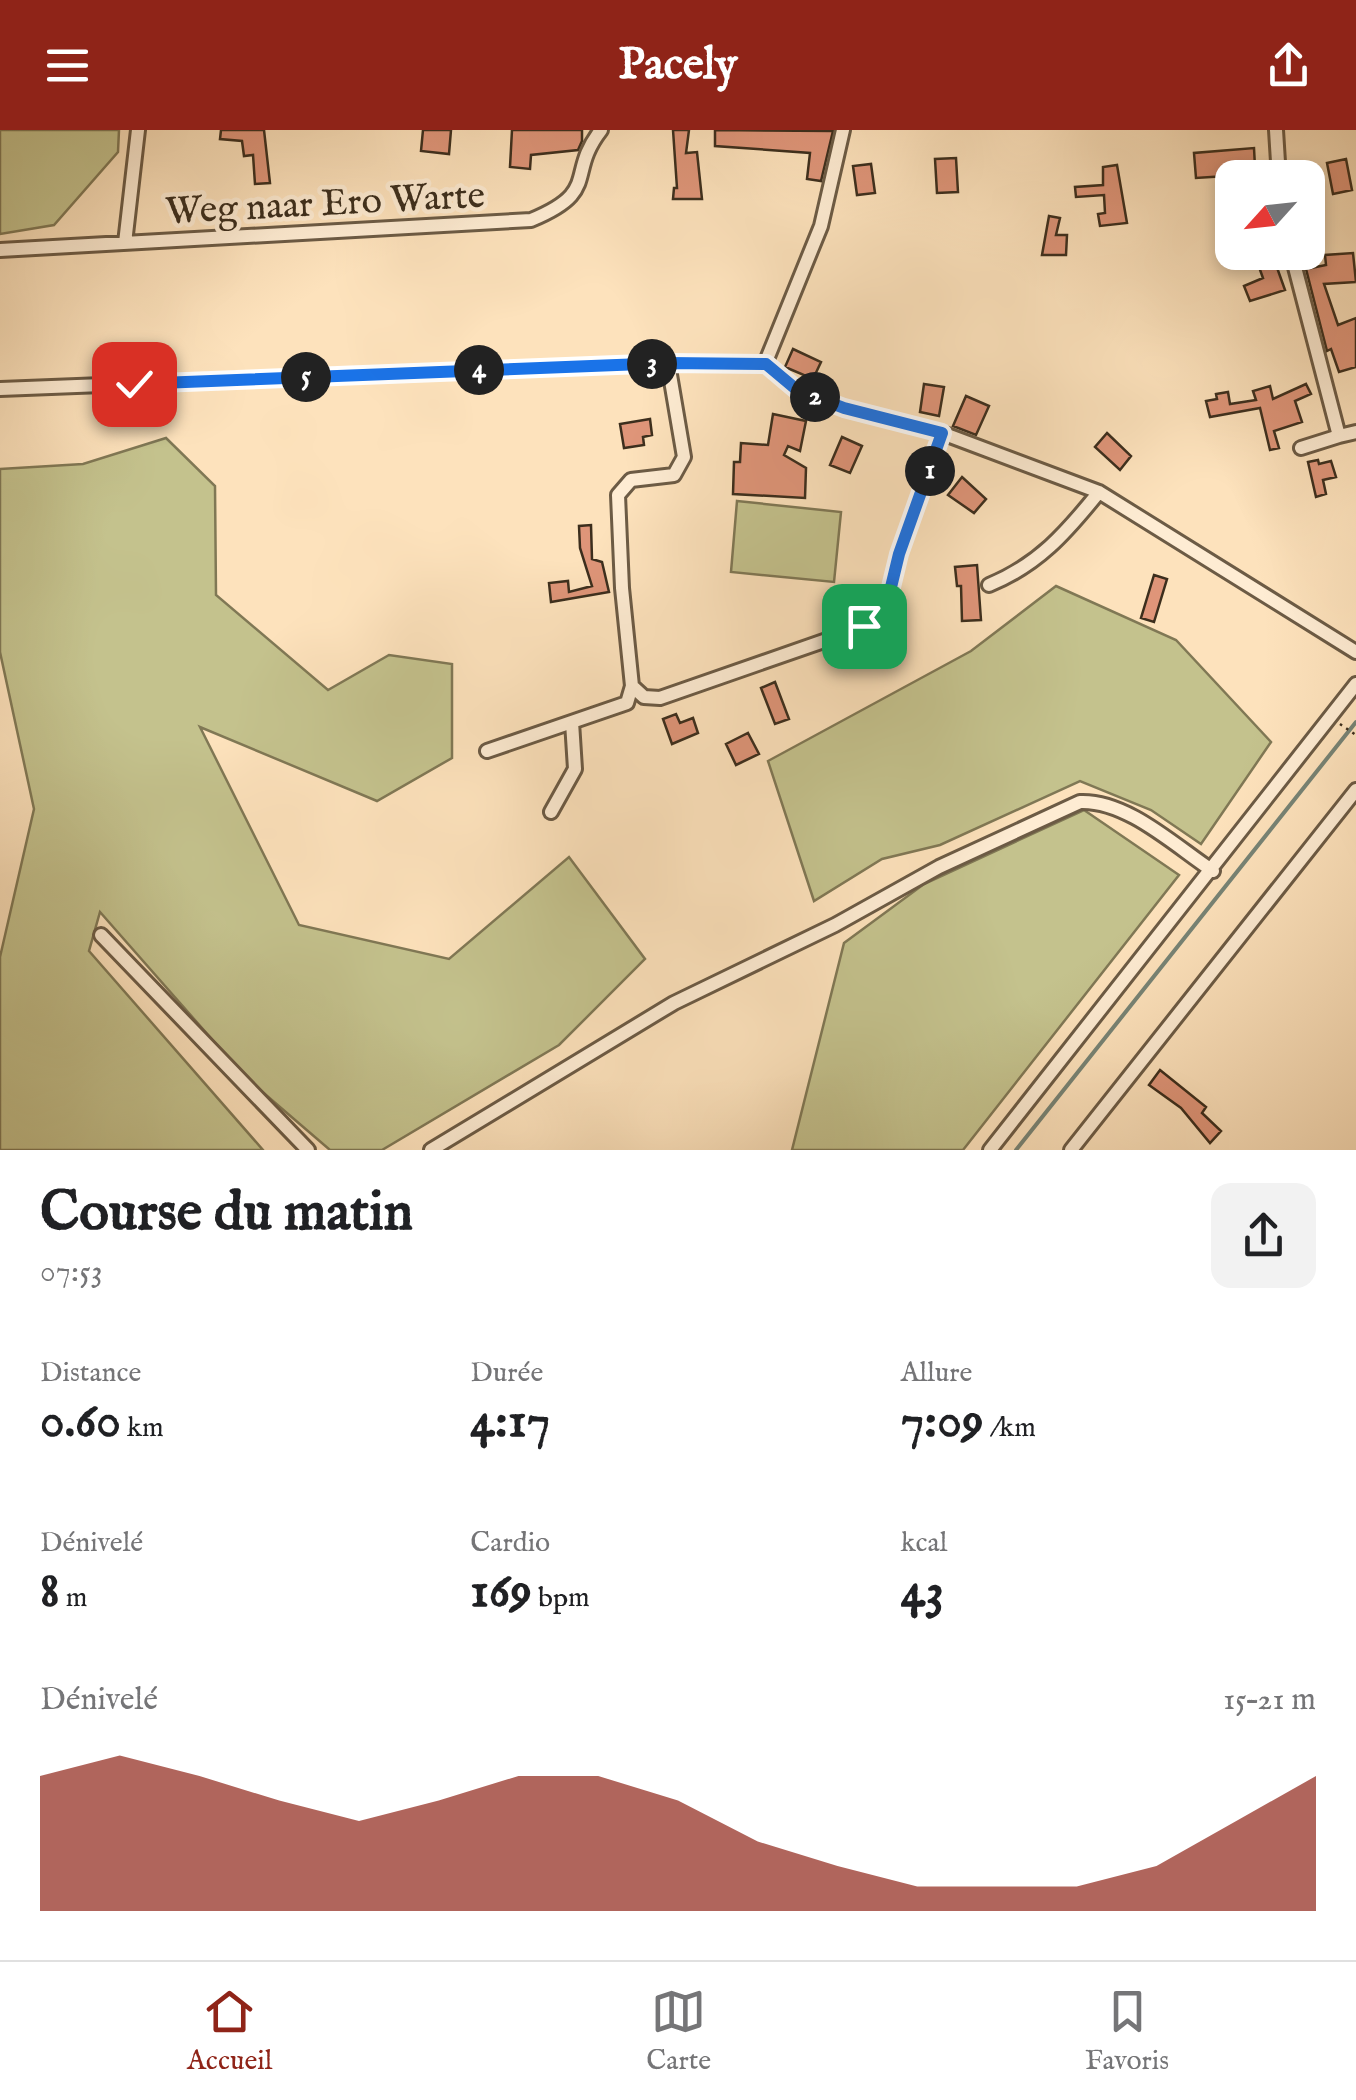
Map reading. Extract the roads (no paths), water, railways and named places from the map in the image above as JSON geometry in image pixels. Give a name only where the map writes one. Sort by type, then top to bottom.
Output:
[{"type":"street","points":[[125,244],[138,130]]},
{"type":"street","name":"Weg naar Ero Warte","points":[[0,250],[531,220],[566,205],[601,130]]},
{"type":"street","points":[[766,364],[821,226],[843,130]]},
{"type":"street","points":[[1276,130],[1278,160]]},
{"type":"street","points":[[1296,270],[1339,436]]},
{"type":"street","points":[[487,751],[628,702],[632,686],[618,496],[631,480],[674,474],[684,457],[668,363]]},
{"type":"street","points":[[0,389],[668,363],[766,364],[797,390],[844,408],[942,433],[1099,492],[1356,652]]},
{"type":"street","points":[[1301,448],[1356,432]]},
{"type":"street","points":[[632,686],[644,696],[660,698],[841,635],[885,612],[899,554],[942,433]]},
{"type":"street","points":[[989,585],[1025,570],[1063,536],[1099,492]]},
{"type":"street","points":[[990,1150],[1214,871],[1356,684]]},
{"type":"street","points":[[552,812],[575,768],[572,722]]},
{"type":"street","points":[[1071,1150],[1356,790]]},
{"type":"street","points":[[432,1150],[674,1003],[836,925],[940,867],[1080,802],[1100,801],[1128,814],[1214,871]]},
{"type":"street","points":[[102,935],[308,1150]]},
{"type":"waterway","points":[[1016,1150],[1356,722]]}]
